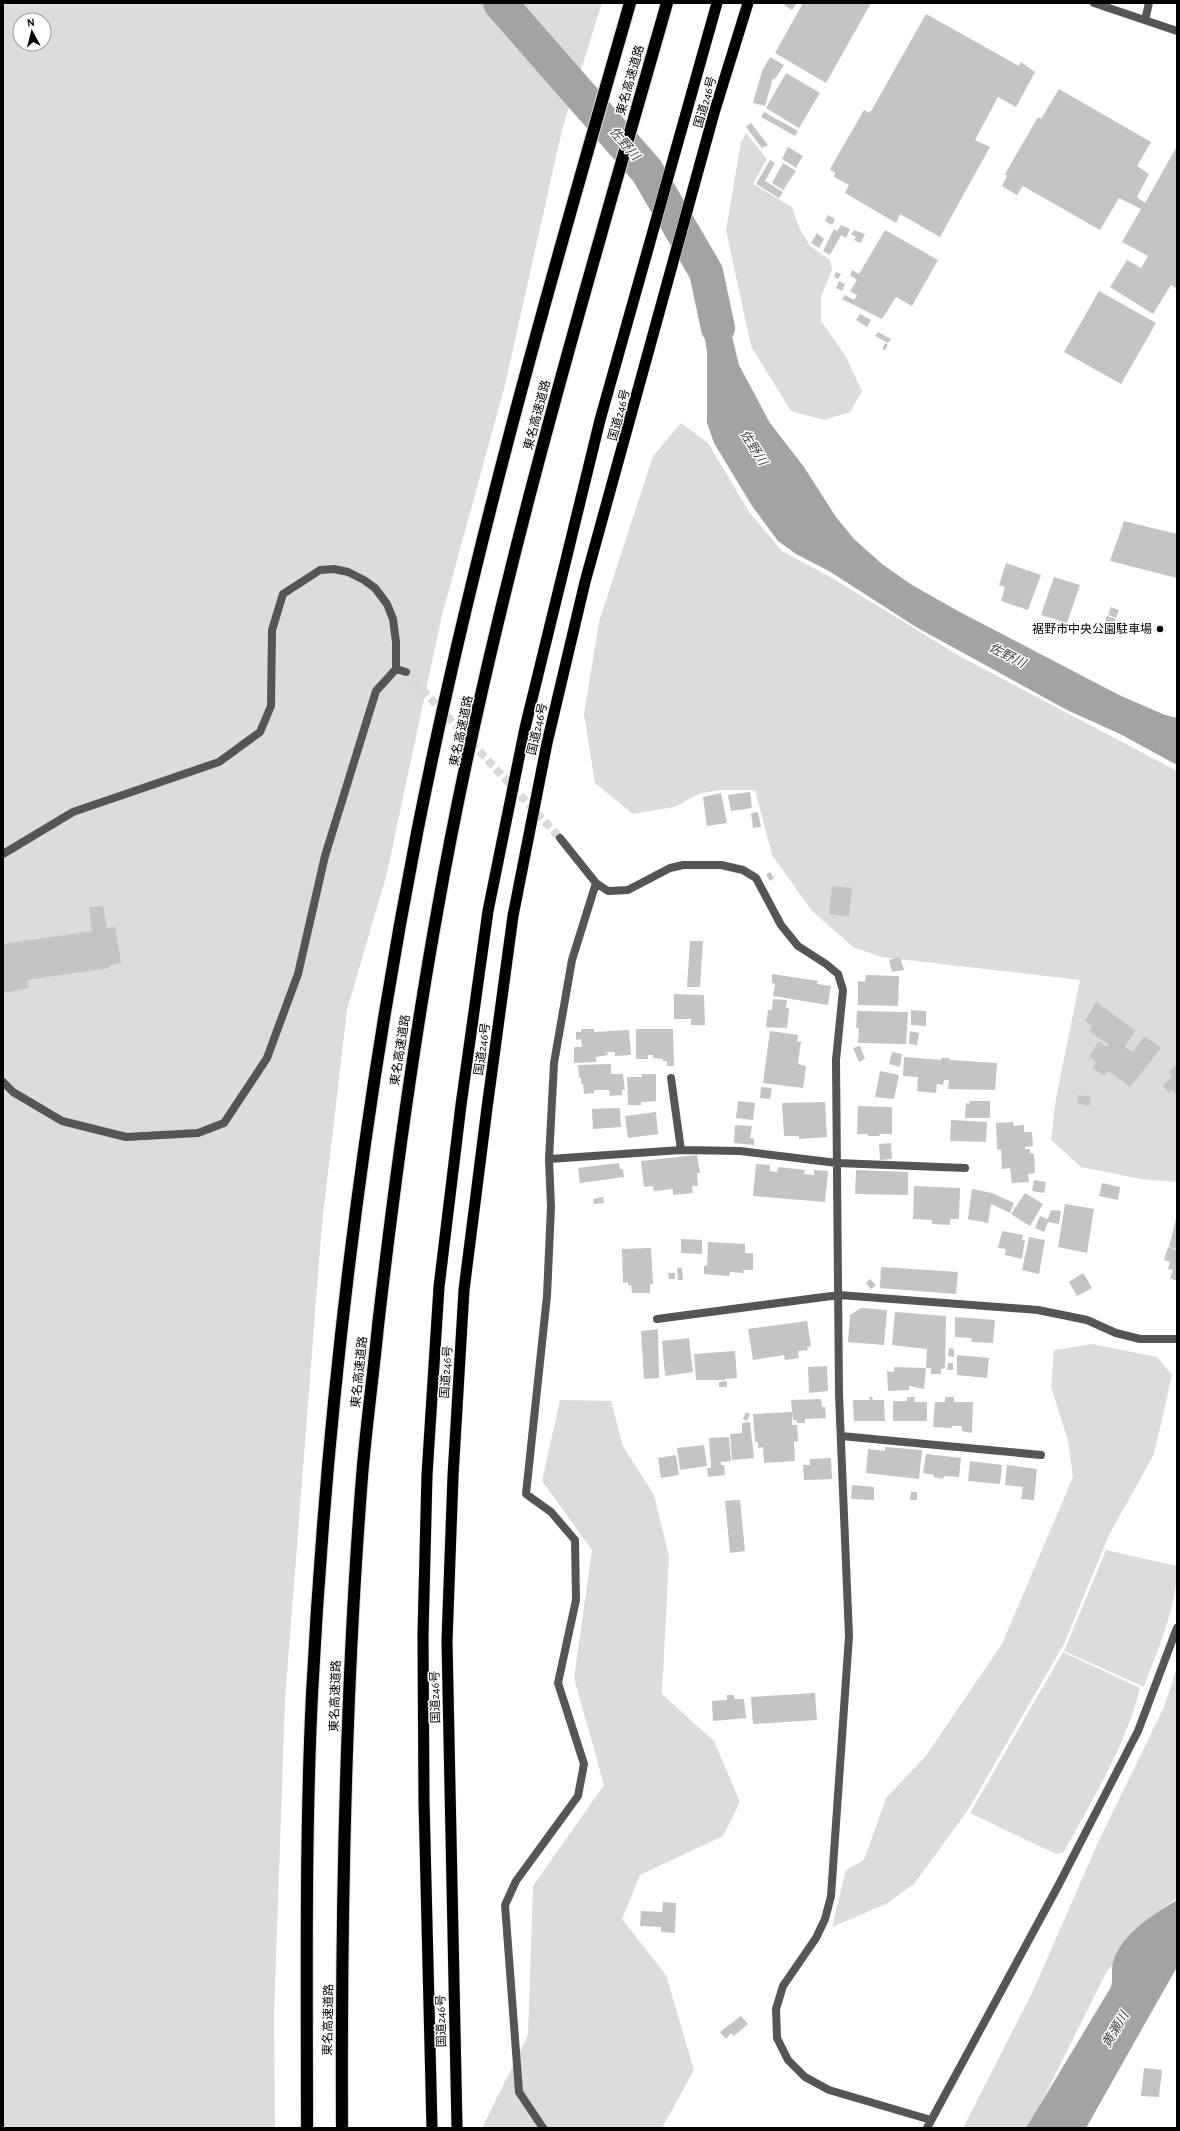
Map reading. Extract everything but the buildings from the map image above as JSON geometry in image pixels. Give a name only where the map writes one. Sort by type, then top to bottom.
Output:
[{"type":"highway","name":"東名高速道路","points":[[307,2128],[309,1844],[312,1698],[329,1460],[352,1240],[373,1091],[394,958],[441,714],[490,510],[545,301],[630,3]]},
{"type":"highway","name":"東名高速道路","points":[[342,2128],[345,1843],[351,1643],[362,1473],[402,1136],[439,903],[473,739],[505,596],[573,336],[666,3]]},
{"type":"highway","name":"国道246号","points":[[432,2128],[424,1801],[423,1635],[427,1475],[439,1287],[461,1106],[488,911],[524,728],[600,420],[717,3]]},
{"type":"highway","name":"国道246号","points":[[457,2128],[447,1640],[453,1476],[464,1290],[487,1108],[515,908],[547,742],[585,582],[627,434],[714,113],[748,3]]},
{"type":"street","points":[[1094,3],[1177,31]]},
{"type":"street","points":[[1145,20],[1149,3]]},
{"type":"street","points":[[3,854],[73,812],[219,762],[260,732],[271,706],[272,630],[283,594],[302,580],[320,570],[334,569],[348,572],[375,588],[387,604],[393,619],[396,642],[396,669],[376,691],[326,856],[298,974],[267,1058],[224,1123],[198,1133],[126,1137],[62,1121],[13,1092],[3,1082]]},
{"type":"street","points":[[396,669],[406,672]]},
{"type":"street","points":[[560,838],[596,883],[608,891],[619,892],[628,890],[670,868],[683,865],[721,865],[743,870],[756,878],[781,924],[798,946],[826,964],[838,974],[843,990],[836,1060],[841,1436],[849,1636],[831,1896],[825,1919],[816,1938],[784,1986],[776,2009],[777,2038],[788,2060],[805,2078],[829,2090],[929,2124],[1057,1888],[1138,1731],[1177,1628]]},
{"type":"street","points":[[544,2128],[519,2092],[504,1905],[516,1881],[578,1796],[584,1764],[558,1683],[576,1600],[575,1540],[551,1512],[526,1494],[547,1296],[551,1208],[549,1159],[554,1063],[572,960],[596,883]]},
{"type":"street","points":[[671,1078],[681,1150]]},
{"type":"street","points":[[549,1159],[681,1150],[740,1151],[837,1163],[965,1168]]},
{"type":"street","points":[[657,1319],[839,1295],[1038,1310],[1087,1320],[1116,1333],[1140,1339],[1177,1339]]},
{"type":"street","points":[[841,1436],[1041,1455]]},
{"type":"shaded area","points":[[3,3],[602,3],[562,130],[505,385],[442,615],[387,873],[347,1010],[322,1224],[285,1700],[274,2017],[275,2128],[3,2128]]},
{"type":"shaded area","points":[[746,133],[767,159],[753,184],[792,207],[799,227],[810,246],[830,260],[832,270],[821,297],[821,321],[845,355],[862,391],[850,412],[824,420],[791,411],[751,346],[726,230],[741,142]]},
{"type":"shaded area","points":[[681,423],[708,443],[750,513],[782,551],[832,578],[961,657],[1177,771],[1177,1182],[1141,1179],[1081,1167],[1051,1140],[1056,1098],[1080,980],[881,957],[853,947],[812,911],[772,855],[755,790],[722,790],[701,793],[674,807],[633,814],[595,783],[584,714],[599,622],[653,456]]},
{"type":"shaded area","points":[[1092,1344],[1157,1357],[1172,1375],[1154,1454],[1109,1535],[1064,1644],[968,1810],[914,1884],[886,1904],[832,1927],[846,1870],[864,1860],[886,1798],[925,1757],[1002,1644],[1073,1477],[1068,1440],[1051,1387],[1054,1350]]},
{"type":"shaded area","points":[[560,1400],[611,1401],[623,1446],[654,1495],[669,1556],[662,1694],[714,1741],[740,1802],[723,1836],[640,1875],[622,1919],[666,1975],[694,2070],[662,2128],[482,2128],[528,2035],[533,1886],[604,1785],[574,1678],[592,1550],[542,1481]]},
{"type":"shaded area","points":[[1106,1550],[1177,1566],[1174,1597],[1166,1628],[1144,1687],[1064,1651]]},
{"type":"shaded area","points":[[1063,1652],[1140,1688],[1126,1731],[1107,1772],[1064,1852],[1056,1854],[970,1813]]},
{"type":"shaded area","points":[[1177,1667],[1177,1898],[1163,1908],[1107,1971],[1036,2113],[1026,2128],[963,2128],[1032,1993],[1101,1836],[1164,1707]]},
{"type":"water","points":[[718,280],[739,365],[770,423],[804,467],[836,517],[854,539],[882,564],[912,585],[958,611],[1119,695],[1165,715],[1177,718],[1177,765],[1120,734],[1067,710],[916,627],[829,571],[796,554],[778,541],[752,506],[714,443],[707,423],[707,352],[702,321],[705,312],[701,285]]},
{"type":"water","name":"黄瀬川","points":[[1177,1900],[1177,1967],[1086,2128],[1026,2128],[1111,1987],[1113,1962],[1123,1942],[1139,1926]]},
{"type":"waterway","name":"佐野川","points":[[500,3],[647,171],[706,272],[718,328]]},
{"type":"tunnel","points":[[406,672],[560,838]]},
{"type":"place","name":"裾野市中央公園駐車場","points":[[1160,629]]}]
